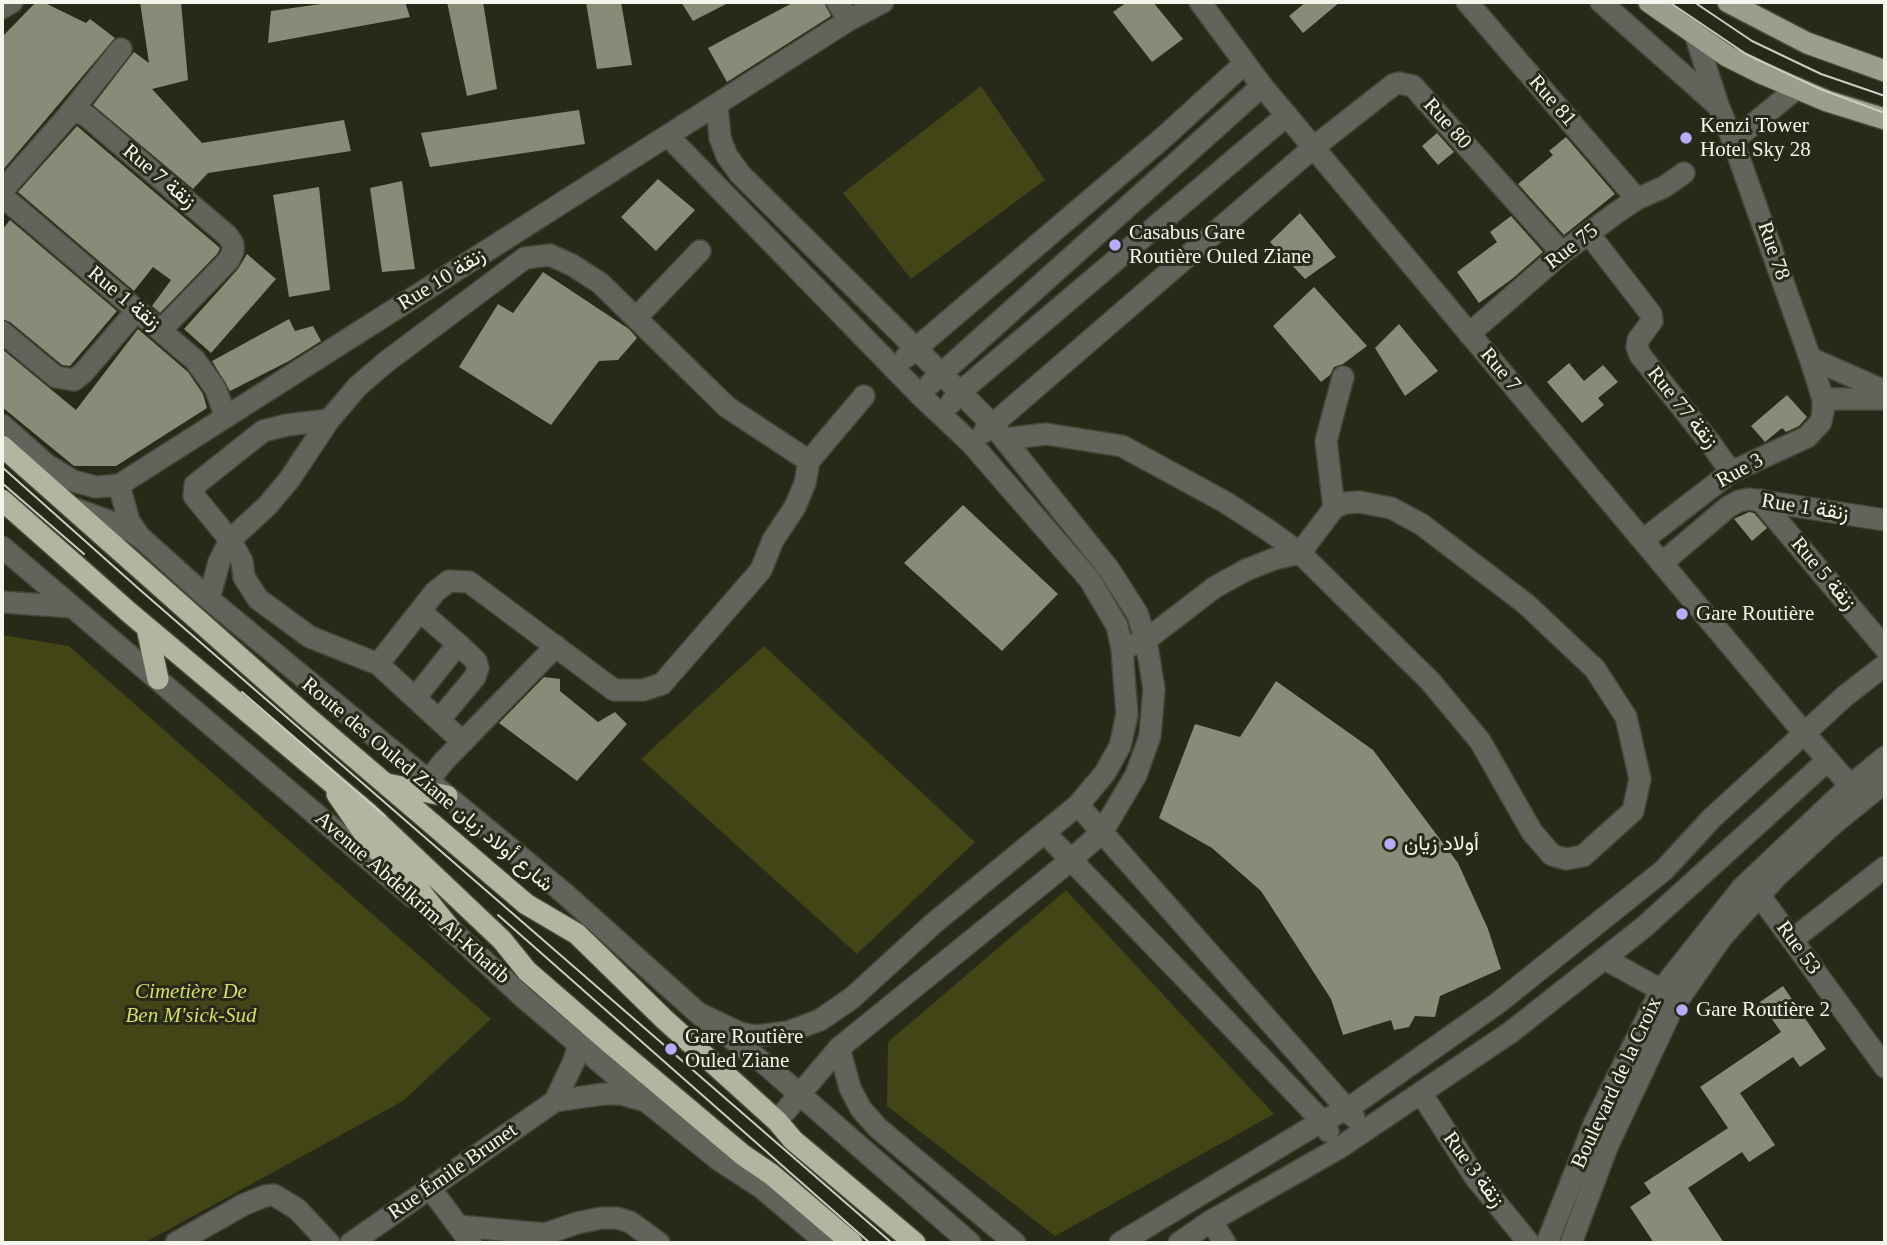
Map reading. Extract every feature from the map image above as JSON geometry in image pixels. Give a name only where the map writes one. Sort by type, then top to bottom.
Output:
[{"type":"highway","name":"Route des Ouled Ziane شارع أولاد زيان","points":[[2,446],[304,715],[526,904],[577,934],[664,1019],[777,1121],[793,1140],[915,1243]]},
{"type":"highway","points":[[2,500],[148,628],[368,813],[502,940],[527,971],[743,1155],[771,1174],[852,1243]]},
{"type":"highway","points":[[148,628],[158,679]]},
{"type":"highway","points":[[327,777],[372,845],[410,880],[452,930]]},
{"type":"highway","points":[[386,784],[447,796]]},
{"type":"highway","points":[[719,1160],[743,1155]]},
{"type":"main road","points":[[1647,2],[1727,56],[1828,101],[1885,118]]},
{"type":"main road","points":[[1728,2],[1807,43],[1885,71]]},
{"type":"street","points":[[2,8],[12,2]]},
{"type":"street","points":[[837,2],[849,20]]},
{"type":"street","name":"Rue 10 زنقة","points":[[119,485],[849,20],[883,2]]},
{"type":"street","name":"Rue 7","points":[[1200,2],[1262,86],[1805,734],[1857,792]]},
{"type":"street","name":"Rue 81","points":[[1467,2],[1637,200]]},
{"type":"street","name":"Rue 78","points":[[1601,2],[1718,105]]},
{"type":"street","points":[[1628,26],[1647,2]]},
{"type":"street","name":"Rue 78","points":[[1695,34],[1823,399]]},
{"type":"street","points":[[2,193],[121,49]]},
{"type":"street","points":[[894,368],[1164,137],[1245,63]]},
{"type":"street","name":"Rue 80","points":[[1314,147],[1393,85],[1406,82],[1413,86],[1562,253]]},
{"type":"street","points":[[919,394],[1262,86]]},
{"type":"street","points":[[1733,141],[1797,88]]},
{"type":"street","points":[[717,105],[720,138],[727,156],[740,174],[998,431],[1108,568],[1137,613],[1146,640],[1154,689],[1150,736],[1136,775],[1102,832],[839,1048],[777,1121]]},
{"type":"street","name":"Rue 7 زنقة","points":[[67,117],[74,112],[88,117],[228,236],[233,244],[229,260],[161,330]]},
{"type":"street","points":[[941,415],[959,393],[1287,115]]},
{"type":"street","points":[[668,136],[919,394],[971,443],[1090,580],[1117,626],[1122,649],[1126,715],[1120,746],[1105,773],[1078,805],[934,923],[852,998],[820,1020],[788,1032],[756,1036],[740,1033],[698,1013]]},
{"type":"street","points":[[971,443],[998,431],[1314,147]]},
{"type":"street","name":"Rue 75","points":[[1469,334],[1562,253],[1637,200],[1664,187],[1684,173]]},
{"type":"street","name":"Rue 1 زنقة","points":[[2,193],[161,330],[205,372],[215,388],[226,417]]},
{"type":"street","name":"Rue 77 زنقة","points":[[1589,234],[1651,314],[1651,321],[1637,347],[1640,355],[1731,472]]},
{"type":"street","points":[[636,318],[700,251]]},
{"type":"street","points":[[209,599],[219,562],[230,540],[274,498],[328,420],[358,386],[525,258],[550,256],[572,265],[600,283],[727,407],[809,461]]},
{"type":"street","points":[[2,332],[56,377],[74,380],[137,310]]},
{"type":"street","points":[[1810,358],[1885,391]]},
{"type":"street","points":[[1334,508],[1326,441],[1343,377]]},
{"type":"street","points":[[378,664],[435,592],[449,581],[468,582],[614,690],[643,691],[662,684],[761,570],[773,540],[795,507],[805,483],[809,461],[864,396]]},
{"type":"street","points":[[1823,399],[1885,399]]},
{"type":"street","name":"Rue 3","points":[[1643,540],[1731,472],[1807,437],[1821,422],[1823,399]]},
{"type":"street","points":[[328,420],[263,431],[195,485],[194,496],[230,540],[242,561],[244,577],[258,599],[310,637],[378,664],[463,742]]},
{"type":"street","points":[[2,425],[47,465],[72,481],[96,487],[119,485],[129,521],[139,536]]},
{"type":"street","points":[[998,431],[1046,434],[1122,446],[1225,502],[1300,553],[1439,691],[1480,741],[1532,832],[1552,855],[1566,859],[1583,856],[1633,811],[1640,779],[1626,717],[1595,669],[1526,604],[1421,524],[1391,508],[1360,502],[1345,503],[1334,508],[1300,553],[1246,570],[1215,587],[1146,640],[1122,649]]},
{"type":"street","name":"Rue 1 زنقة","points":[[1662,563],[1739,501],[1760,500],[1885,520]]},
{"type":"street","name":"Rue 5 زنقة","points":[[1760,500],[1885,648]]},
{"type":"street","points":[[66,504],[117,524],[139,536],[209,599],[564,893],[698,1013],[765,1064],[970,1243]]},
{"type":"street","name":"Avenue Abdelkrim Al-Khatib","points":[[2,547],[452,930],[523,997],[646,1101],[719,1160],[762,1188],[827,1243]]},
{"type":"street","points":[[2,602],[72,607]]},
{"type":"street","points":[[420,611],[476,661],[478,668],[474,677],[439,720]]},
{"type":"street","points":[[415,698],[458,644]]},
{"type":"street","points":[[429,780],[556,646]]},
{"type":"street","points":[[1119,1243],[1322,1121],[1346,1110],[1498,1003],[1664,870],[1713,818],[1845,696],[1885,665]]},
{"type":"street","name":"Boulevard de la Croix","points":[[1570,1243],[1607,1147],[1673,1007],[1722,937],[1857,792],[1885,758]]},
{"type":"street","points":[[1179,1243],[1210,1221],[1339,1148],[1511,1032],[1605,959],[1828,760]]},
{"type":"street","name":"Boulevard de la Croix","points":[[1547,1243],[1595,1122],[1661,990],[1730,900],[1757,873],[1857,792],[1885,782]]},
{"type":"street","points":[[1078,805],[1346,1110],[1366,1128]]},
{"type":"street","points":[[1045,833],[1322,1121],[1339,1148]]},
{"type":"street","points":[[1792,940],[1885,867]]},
{"type":"street","name":"Rue 53","points":[[1760,896],[1885,1067]]},
{"type":"street","points":[[1605,959],[1661,990]]},
{"type":"street","name":"Rue Émile Brunet","points":[[555,1101],[574,1061],[579,1043]]},
{"type":"street","points":[[839,1048],[850,1088],[861,1109],[878,1128],[1015,1243]]},
{"type":"street","name":"Rue 3 زنقة","points":[[1421,1093],[1475,1177],[1529,1243]]},
{"type":"street","name":"Rue Émile Brunet","points":[[351,1243],[555,1101],[621,1094],[646,1101]]},
{"type":"street","points":[[430,1188],[465,1234],[541,1239],[577,1223],[617,1218],[630,1222],[659,1243]]},
{"type":"street","points":[[176,1243],[243,1205],[274,1195],[298,1209],[329,1243]]},
{"type":"street","points":[[1210,1221],[1225,1243]]},
{"type":"green space","points":[[981,86],[1045,180],[911,279],[843,193]]},
{"type":"green space","name":"Cimetière De Ben M'sick-Sud","points":[[2,635],[69,646],[491,1019],[403,1101],[144,1243],[2,1243]]},
{"type":"green space","points":[[764,646],[975,842],[857,954],[641,759]]},
{"type":"green space","points":[[1066,890],[1274,1114],[1055,1236],[887,1106],[888,1042]]},
{"type":"building","points":[[36,2],[43,2],[86,23],[90,19],[115,38],[2,171],[2,37]]},
{"type":"building","points":[[140,2],[181,2],[188,80],[152,89],[202,143],[344,120],[351,151],[208,173],[193,189],[93,105],[134,52],[149,63]]},
{"type":"building","points":[[335,2],[405,2],[410,17],[268,43],[271,11]]},
{"type":"building","points":[[447,2],[483,2],[497,89],[467,96]]},
{"type":"building","points":[[586,2],[621,2],[632,65],[597,69]]},
{"type":"building","points":[[681,2],[730,2],[693,21]]},
{"type":"building","points":[[794,2],[824,2],[831,16],[727,82],[708,48]]},
{"type":"building","points":[[1127,2],[1153,2],[1183,39],[1152,62],[1113,12]]},
{"type":"building","points":[[1306,2],[1340,2],[1303,33],[1289,16]]},
{"type":"building","points":[[579,110],[585,144],[430,167],[421,133]]},
{"type":"building","points":[[77,126],[220,248],[160,313],[152,306],[171,280],[153,267],[134,291],[18,192]]},
{"type":"building","points":[[1437,133],[1454,152],[1438,165],[1422,146]]},
{"type":"building","points":[[1566,137],[1615,194],[1564,235],[1518,184],[1553,155],[1549,151]]},
{"type":"building","points":[[658,179],[695,210],[656,251],[621,217]]},
{"type":"building","points":[[402,181],[415,269],[382,272],[370,188]]},
{"type":"building","points":[[319,187],[330,290],[289,297],[273,195]]},
{"type":"building","points":[[1300,213],[1336,257],[1305,279],[1270,242]]},
{"type":"building","points":[[1511,216],[1543,252],[1479,303],[1457,272],[1497,242],[1490,232]]},
{"type":"building","points":[[10,220],[117,311],[70,366],[62,365],[10,322],[2,319],[2,230]]},
{"type":"building","points":[[247,254],[276,279],[211,353],[184,329],[238,269]]},
{"type":"building","points":[[543,272],[629,329],[637,338],[618,360],[599,361],[551,425],[459,367],[498,304],[513,313]]},
{"type":"building","points":[[1314,287],[1367,346],[1343,364],[1334,367],[1330,375],[1321,382],[1273,326]]},
{"type":"building","points":[[289,319],[295,331],[313,326],[321,341],[289,361],[230,391],[212,361]]},
{"type":"building","points":[[1399,324],[1438,371],[1405,396],[1375,348]]},
{"type":"building","points":[[138,329],[188,372],[203,394],[207,408],[116,466],[74,466],[2,407],[2,349],[76,410]]},
{"type":"building","points":[[1569,363],[1584,381],[1603,365],[1618,382],[1598,398],[1604,405],[1582,423],[1547,382]]},
{"type":"building","points":[[1787,395],[1807,417],[1799,426],[1786,432],[1782,428],[1765,442],[1751,426]]},
{"type":"building","points":[[963,505],[1058,594],[1002,651],[904,563]]},
{"type":"building","points":[[1749,512],[1754,513],[1767,528],[1752,541],[1734,519]]},
{"type":"building","points":[[544,677],[560,679],[560,691],[598,722],[615,712],[627,724],[577,781],[499,723]]},
{"type":"building","points":[[1276,681],[1373,750],[1458,863],[1488,929],[1501,969],[1440,996],[1435,1017],[1415,1016],[1409,1027],[1394,1030],[1391,1020],[1343,1035],[1331,999],[1261,891],[1212,848],[1159,818],[1195,724],[1240,737]]},
{"type":"building","points":[[1783,986],[1826,1049],[1800,1067],[1793,1057],[1740,1093],[1775,1145],[1749,1162],[1742,1152],[1688,1188],[1724,1243],[1654,1243],[1630,1207],[1651,1193],[1644,1183],[1728,1128],[1700,1087],[1781,1032],[1760,1002]]},
{"type":"tram line","points":[[1669,2],[1746,54],[1820,89],[1885,113]]},
{"type":"tram line","points":[[1694,2],[1752,41],[1821,74],[1885,96]]},
{"type":"tram line","points":[[2,467],[892,1243]]},
{"type":"tram line","points":[[2,483],[84,554]]},
{"type":"tram line","points":[[242,692],[385,816]]},
{"type":"tram line","points":[[498,915],[870,1243]]},
{"type":"place","name":"Kenzi Tower Hotel Sky 28","points":[[1686,138]]},
{"type":"place","name":"Casabus Gare Routière Ouled Ziane","points":[[1115,245]]},
{"type":"place","name":"Gare Routière","points":[[1682,614]]},
{"type":"place","name":"أولاد زيان","points":[[1390,844]]},
{"type":"place","name":"Gare Routière 2","points":[[1682,1010]]},
{"type":"place","name":"Gare Routière Ouled Ziane","points":[[671,1049]]}]
